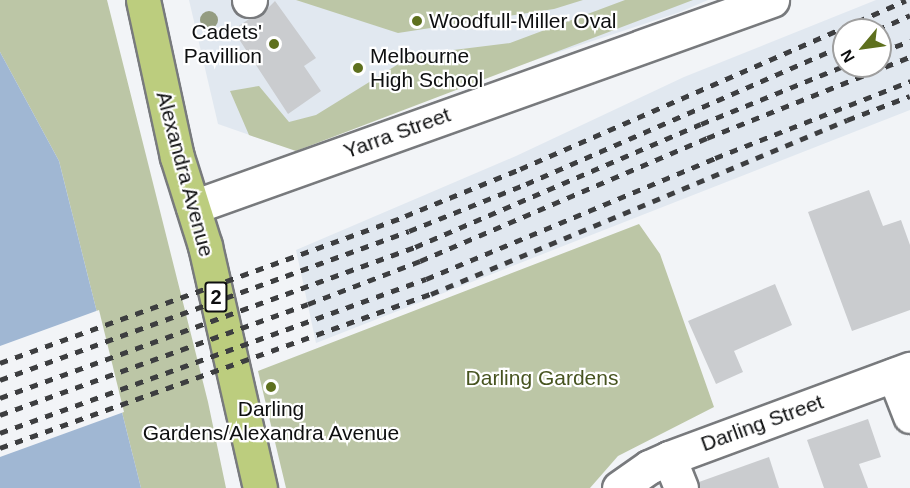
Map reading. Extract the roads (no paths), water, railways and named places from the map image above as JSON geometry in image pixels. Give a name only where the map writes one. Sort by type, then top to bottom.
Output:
[{"type":"main road","name":"Alexandra Avenue","points":[[143,0],[177,157],[205,246],[260,488]]},
{"type":"street","name":"Yarra Street","points":[[193,207],[772,0]]},
{"type":"street","points":[[902,372],[910,416]]},
{"type":"street","name":"Darling Street","points":[[620,488],[649,467],[669,458],[902,372]]},
{"type":"street","points":[[669,458],[681,488]]},
{"type":"water","points":[[0,52],[59,161],[141,488],[0,488]]},
{"type":"railway","points":[[0,363],[405,216],[520,169],[906,0]]},
{"type":"railway","points":[[892,23],[910,15]]},
{"type":"railway","points":[[892,48],[910,41]]},
{"type":"railway","points":[[0,380],[409,231],[526,184],[832,50]]},
{"type":"railway","points":[[0,415],[308,304],[420,261],[707,138],[910,57]]},
{"type":"railway","points":[[0,398],[415,247],[701,124],[832,71]]},
{"type":"railway","points":[[0,433],[426,279],[715,158],[910,81]]},
{"type":"railway","points":[[0,448],[431,294],[847,120],[910,96]]},
{"type":"place","name":"Woodfull-Miller Oval","points":[[417,21]]},
{"type":"place","name":"Cadets' Pavillion","points":[[274,44]]},
{"type":"place","name":"Melbourne High School","points":[[358,68]]},
{"type":"place","name":"Darling Gardens/Alexandra Avenue","points":[[271,387]]},
{"type":"park label","name":"Darling Gardens","points":[[542,378]]}]
